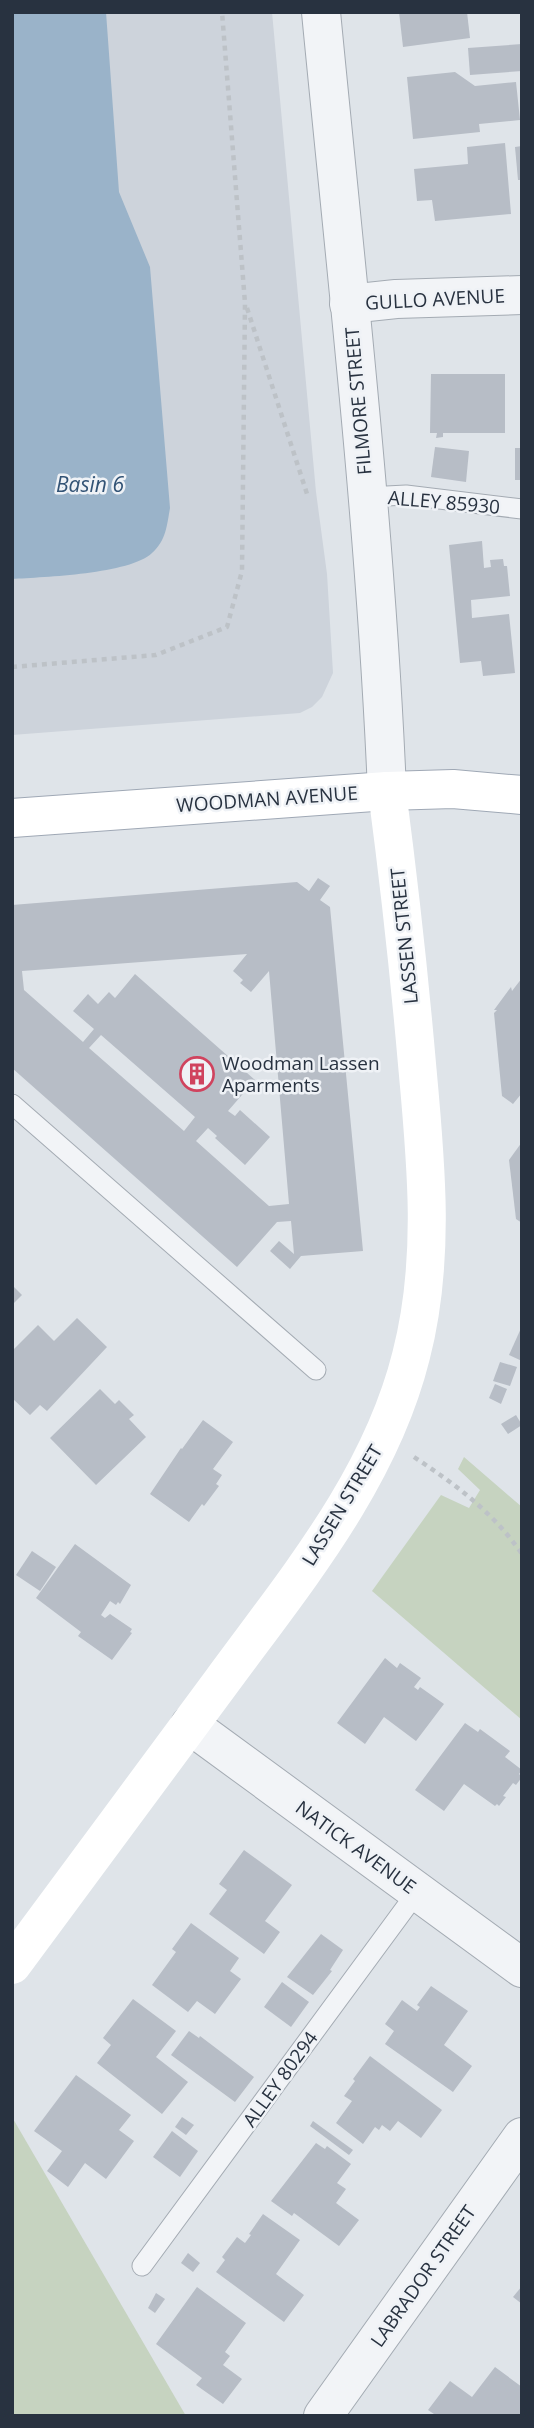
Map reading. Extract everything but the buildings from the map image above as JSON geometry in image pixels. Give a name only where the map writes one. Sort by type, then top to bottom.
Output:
[{"type":"main road","name":"WOODMAN AVENUE","points":[[12,818],[387,791],[453,789],[522,795]]},
{"type":"main road","name":"LASSEN STREET","points":[[12,1965],[296,1581],[359,1485],[384,1437],[404,1383],[423,1283],[428,1205],[412,1011],[387,791]]},
{"type":"street","name":"FILMORE STREET","points":[[321,12],[367,497],[384,715],[387,791]]},
{"type":"street","name":"GULLO AVENUE","points":[[349,304],[396,299],[522,295]]},
{"type":"street","name":"NATICK AVENUE","points":[[190,1726],[522,1968]]},
{"type":"street","name":"LABRADOR STREET","points":[[323,2416],[522,2137]]},
{"type":"lane","name":"ALLEY 85930","points":[[367,497],[406,495],[522,509]]},
{"type":"lane","points":[[12,1104],[316,1370]]},
{"type":"lane","name":"ALLEY 80294","points":[[142,2266],[417,1892]]},
{"type":"path","points":[[12,667],[156,655],[227,626],[242,571],[245,303],[222,12]]},
{"type":"path","points":[[245,303],[308,497]]},
{"type":"path","points":[[384,1437],[475,1499],[522,1553]]},
{"type":"shaded area","points":[[12,12],[272,12],[316,492],[327,574],[333,673],[322,697],[312,707],[300,713],[12,735]]},
{"type":"green space","points":[[464,1457],[522,1507],[522,1720],[372,1591],[441,1495],[469,1508],[480,1490],[458,1469]]},
{"type":"green space","points":[[12,2117],[186,2416],[12,2416]]},
{"type":"water","name":"Basin 6","points":[[12,12],[106,12],[119,192],[150,267],[170,508],[160,543],[152,553],[141,560],[125,566],[86,573],[12,579]]},
{"type":"place","name":"Woodman Lassen Aparments","points":[[197,1074]]}]
